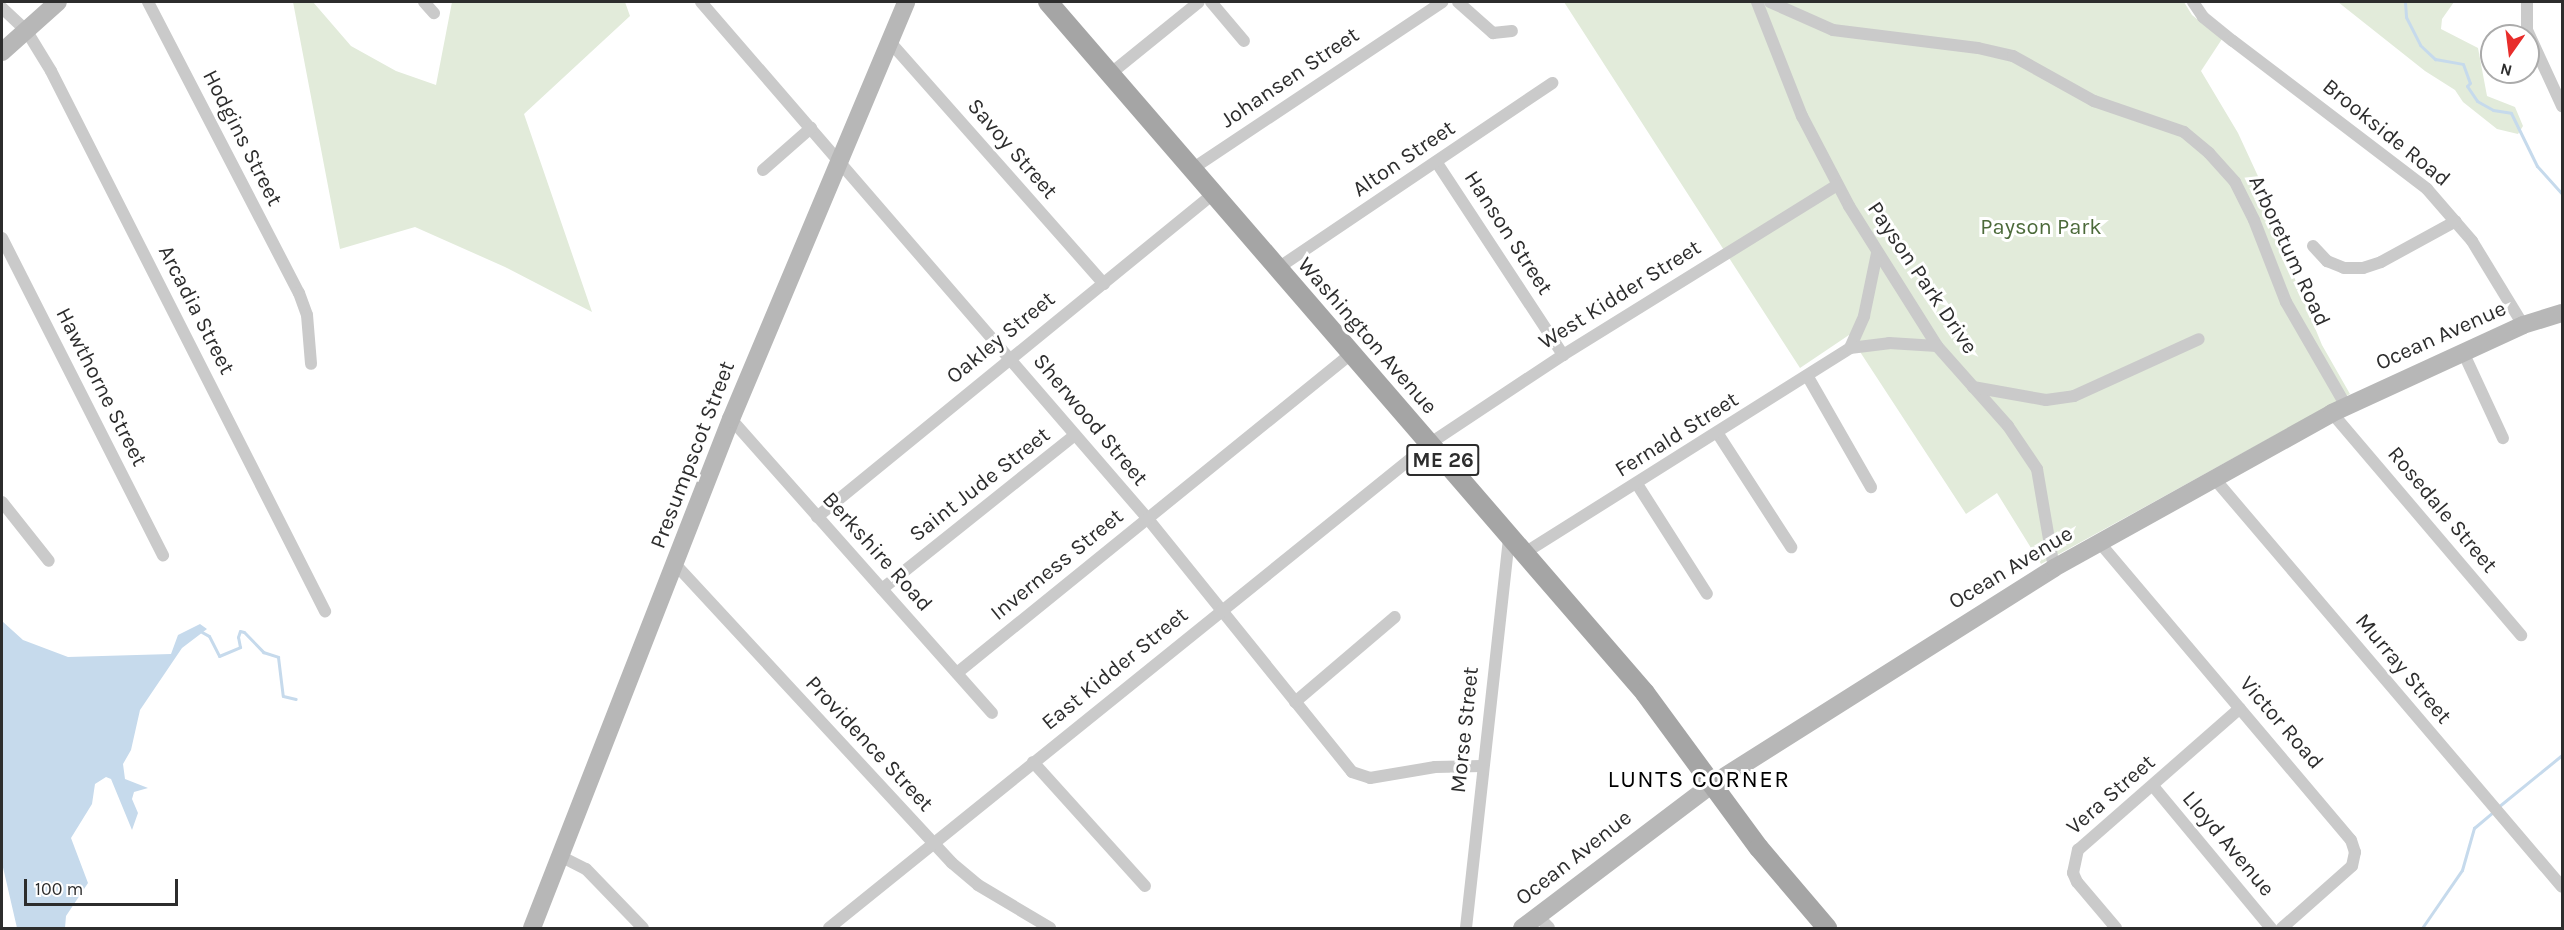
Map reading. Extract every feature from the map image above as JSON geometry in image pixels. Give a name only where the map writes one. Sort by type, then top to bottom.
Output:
[{"type":"main road","points":[[2,52],[58,2]]},
{"type":"main road","name":"Presumpscot Street","points":[[532,928],[676,565],[731,419],[906,2]]},
{"type":"main road","name":"Washington Avenue","points":[[1048,2],[1645,693],[1711,785],[1827,928]]},
{"type":"main road","name":"Ocean Avenue","points":[[1522,928],[1543,922],[1711,785],[2054,568],[2339,409],[2523,325],[2562,313]]},
{"type":"street","name":"Hodgins Street","points":[[148,2],[299,293],[307,315],[311,363]]},
{"type":"street","points":[[424,2],[434,13]]},
{"type":"street","name":"Sherwood Street","points":[[701,2],[841,161],[1148,519],[1345,765],[1360,777],[1435,767],[1482,766]]},
{"type":"street","points":[[1110,74],[1199,2]]},
{"type":"street","points":[[1211,2],[1244,41]]},
{"type":"street","name":"Johansen Street","points":[[1191,169],[1442,2]]},
{"type":"street","points":[[1458,2],[1492,33],[1512,31]]},
{"type":"street","name":"Payson Park Drive","points":[[1757,2],[1786,78],[1837,185],[1877,253],[1937,346],[2020,442],[2037,469],[2054,568]]},
{"type":"street","name":"Arboretum Road","points":[[1770,2],[1833,30],[1978,48],[2013,56],[2094,101],[2184,132],[2209,153],[2235,182],[2254,220],[2286,302],[2339,409]]},
{"type":"street","name":"Brookside Road","points":[[2193,2],[2203,17],[2233,41],[2412,177],[2456,221],[2493,271],[2523,325]]},
{"type":"street","points":[[2527,2],[2527,30],[2562,106]]},
{"type":"street","points":[[2,8],[27,30]]},
{"type":"street","name":"Arcadia Street","points":[[27,30],[325,611]]},
{"type":"street","name":"Savoy Street","points":[[890,42],[1104,284]]},
{"type":"street","name":"Alton Street","points":[[1278,268],[1437,163],[1552,83]]},
{"type":"street","points":[[764,170],[811,128]]},
{"type":"street","name":"Hanson Street","points":[[1437,163],[1563,355]]},
{"type":"street","name":"West Kidder Street","points":[[1429,444],[1563,355],[1837,185]]},
{"type":"street","name":"Oakley Street","points":[[817,517],[1009,357],[1104,284],[1213,194]]},
{"type":"street","points":[[2313,246],[2327,261],[2344,268],[2363,268],[2381,262],[2456,221]]},
{"type":"street","name":"Hawthorne Street","points":[[2,238],[163,556]]},
{"type":"street","points":[[1850,348],[1864,316],[1877,253]]},
{"type":"street","points":[[1973,387],[2046,400],[2074,396],[2199,339]]},
{"type":"street","name":"Fernald Street","points":[[1523,554],[1718,434],[1850,348],[1889,343],[1937,346]]},
{"type":"street","points":[[2463,352],[2503,438]]},
{"type":"street","name":"Inverness Street","points":[[957,673],[1352,353]]},
{"type":"street","points":[[1808,377],[1871,487]]},
{"type":"street","name":"Rosedale Street","points":[[2339,409],[2520,635]]},
{"type":"street","name":"Berkshire Road","points":[[731,419],[992,713]]},
{"type":"street","points":[[1718,434],[1791,547]]},
{"type":"street","name":"Saint Jude Street","points":[[882,589],[1075,435]]},
{"type":"street","name":"East Kidder Street","points":[[832,927],[932,843],[1429,444]]},
{"type":"street","name":"Murray Street","points":[[2214,477],[2562,887]]},
{"type":"street","points":[[1637,484],[1707,594]]},
{"type":"street","points":[[2,502],[49,561]]},
{"type":"street","name":"Morse Street","points":[[1466,928],[1482,766],[1509,537]]},
{"type":"street","name":"Victor Road","points":[[2099,542],[2351,840],[2355,852],[2352,866],[2282,928]]},
{"type":"street","name":"Providence Street","points":[[676,565],[932,843],[978,885],[1050,928]]},
{"type":"street","points":[[1295,702],[1395,617]]},
{"type":"street","name":"Vera Street","points":[[2116,928],[2077,882],[2073,861],[2085,841],[2153,786],[2240,708]]},
{"type":"street","points":[[1033,762],[1145,886]]},
{"type":"street","name":"Lloyd Avenue","points":[[2153,786],[2271,928]]},
{"type":"street","points":[[560,856],[586,869],[643,928]]},
{"type":"green space","points":[[293,2],[313,2],[351,46],[396,71],[436,85],[452,2],[625,2],[630,16],[524,114],[592,312],[505,267],[415,227],[340,249]]},
{"type":"green space","name":"Payson Park","points":[[1564,2],[2184,2],[2192,15],[2222,39],[2201,71],[2238,133],[2263,187],[2259,192],[2322,345],[2350,394],[2041,564],[1997,493],[1966,514],[1849,335],[1800,368]]},
{"type":"green space","points":[[2338,2],[2454,2],[2442,19],[2441,29],[2478,48],[2480,84],[2485,84],[2487,96],[2515,107],[2523,126],[2518,134],[2497,129],[2463,102],[2455,90],[2425,71]]},
{"type":"water","points":[[2,621],[23,640],[68,657],[171,654],[178,635],[200,624],[207,629],[182,648],[140,710],[131,750],[123,764],[125,779],[148,788],[134,792],[132,799],[138,813],[132,830],[111,779],[106,777],[95,784],[92,804],[71,838],[88,883],[66,916],[65,928],[17,928],[2,863]]},
{"type":"waterway","points":[[2405,2],[2406,17],[2420,45],[2435,59],[2463,64],[2470,83],[2467,86],[2477,101],[2493,110],[2511,113],[2537,166],[2562,194]]},
{"type":"waterway","points":[[200,631],[209,636],[219,656],[240,647],[238,637],[240,631],[244,632],[263,652],[278,657],[283,696],[296,699]]},
{"type":"waterway","points":[[2498,807],[2562,755]]},
{"type":"waterway","points":[[2422,928],[2462,870],[2474,828],[2493,812]]},
{"type":"district","name":"LUNTS CORNER","points":[[1699,780]]}]
